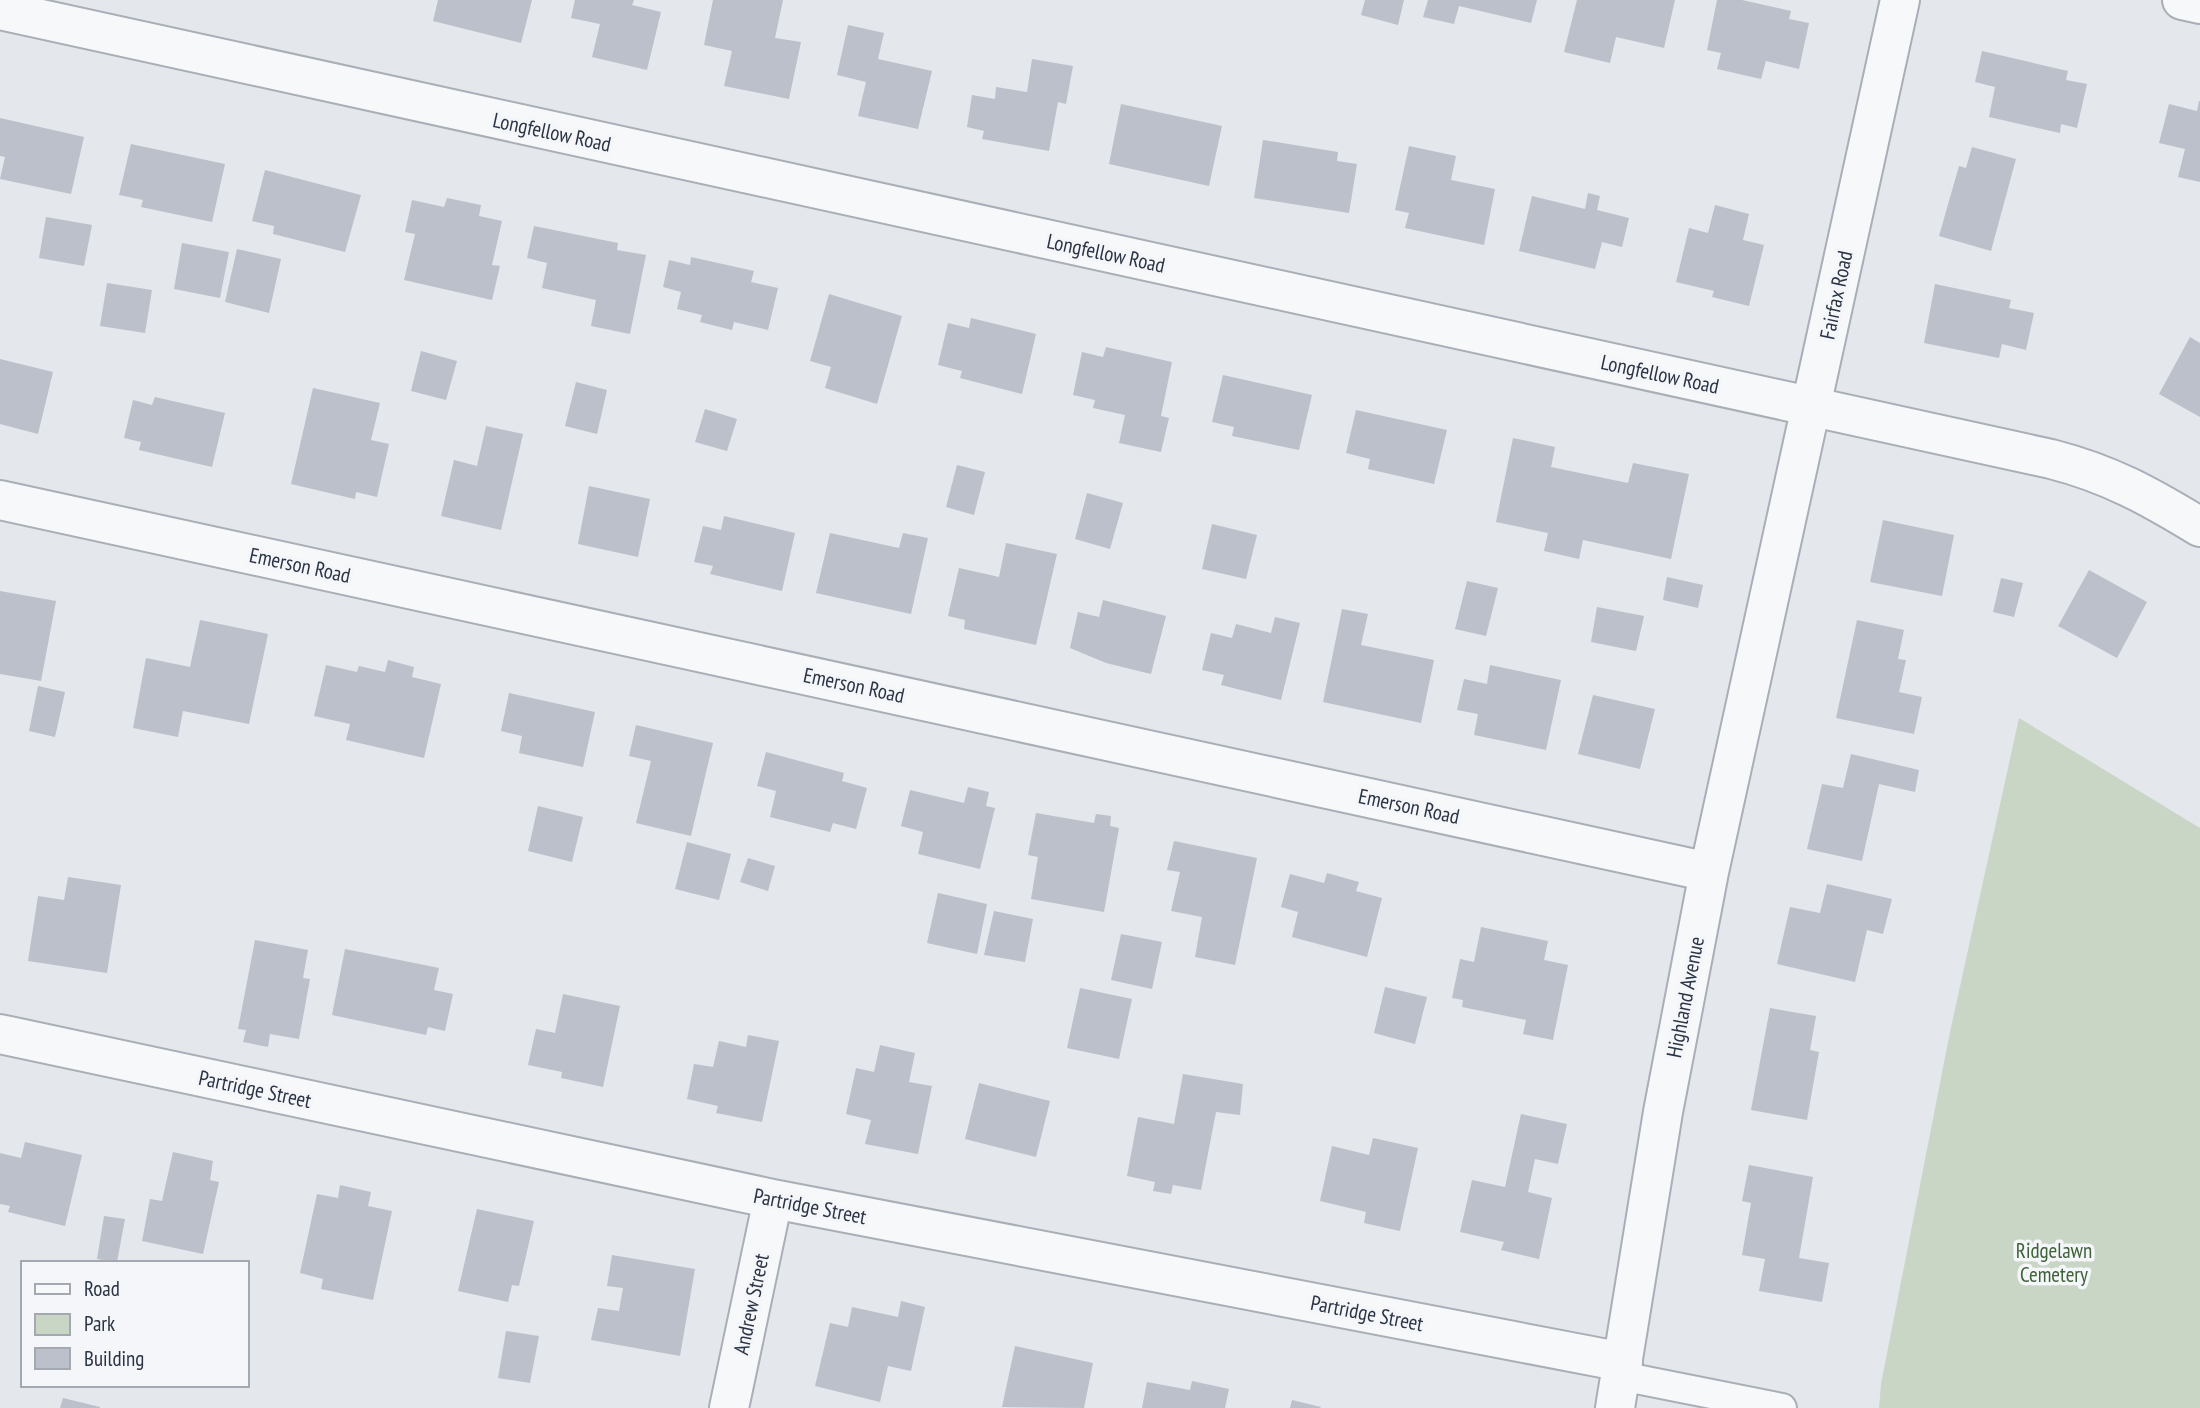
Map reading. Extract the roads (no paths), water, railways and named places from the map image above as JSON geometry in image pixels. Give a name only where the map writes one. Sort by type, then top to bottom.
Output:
[{"type":"street","name":"Fairfax Road","points":[[1770,590],[1900,0]]},
{"type":"street","points":[[2182,0],[2200,4]]},
{"type":"street","name":"Longfellow Road","points":[[0,10],[2080,466],[2146,494],[2200,527]]},
{"type":"street","name":"Emerson Road","points":[[0,500],[1709,872]]},
{"type":"street","name":"Highland Avenue","points":[[1620,1382],[1663,1112],[1709,872],[1770,590]]},
{"type":"street","name":"Partridge Street","points":[[0,1034],[1620,1382]]},
{"type":"street","name":"Andrew Street","points":[[729,1408],[773,1199]]},
{"type":"lane","name":"Partridge Street","points":[[1620,1382],[1782,1408]]},
{"type":"park label","name":"Ridgelawn Cemetery","points":[[2054,1262]]}]
